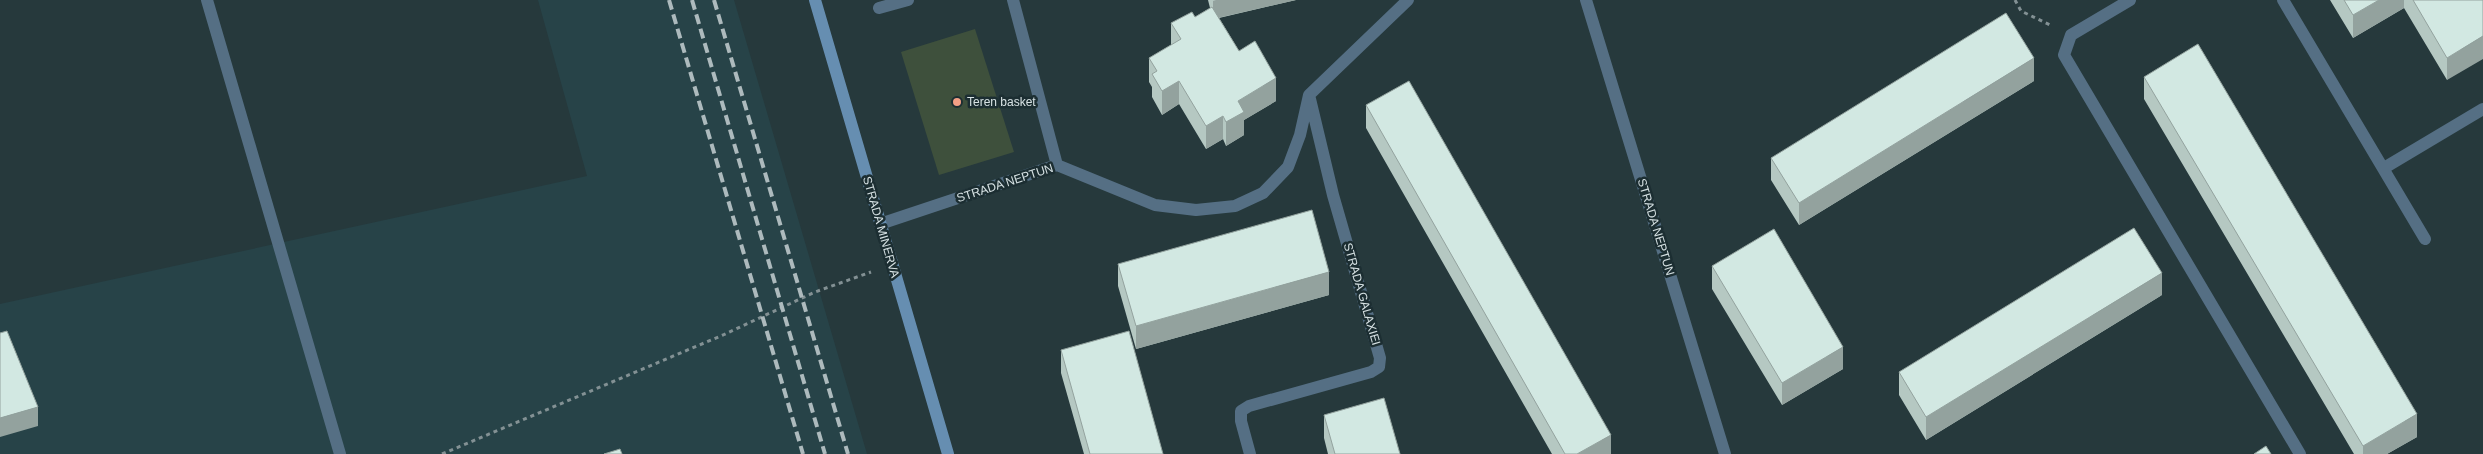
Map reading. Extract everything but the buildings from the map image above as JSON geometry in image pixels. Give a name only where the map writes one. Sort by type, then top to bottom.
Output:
[{"type":"street","points":[[207,0],[340,454]]},
{"type":"street","name":"STRADA MINERVA","points":[[815,0],[948,454]]},
{"type":"street","points":[[879,8],[908,0]]},
{"type":"street","points":[[1013,0],[1057,165]]},
{"type":"street","points":[[1309,95],[1408,0]]},
{"type":"street","name":"STRADA NEPTUN","points":[[1586,0],[1725,454]]},
{"type":"street","points":[[2130,0],[2071,35],[2064,55],[2300,454]]},
{"type":"street","points":[[2283,0],[2426,239]]},
{"type":"street","name":"STRADA NEPTUN","points":[[880,224],[1057,165],[1156,205],[1196,210],[1234,206],[1263,193],[1288,166],[1300,135],[1309,95]]},
{"type":"street","name":"STRADA GALAXIEI","points":[[1250,454],[1241,421],[1241,411],[1249,406],[1371,372],[1379,367],[1380,358],[1333,195],[1309,95]]},
{"type":"street","points":[[2384,168],[2483,109]]},
{"type":"path","points":[[2015,0],[2021,11],[2071,35]]},
{"type":"path","points":[[442,454],[723,334],[815,292],[892,264]]},
{"type":"shaded area","points":[[538,0],[734,0],[867,454],[0,454],[0,304],[587,176]]},
{"type":"green space","name":"Teren basket","points":[[975,29],[1014,152],[939,175],[901,52]]},
{"type":"railway","points":[[669,0],[803,454]]},
{"type":"railway","points":[[692,0],[825,454]]},
{"type":"railway","points":[[714,0],[848,454]]},
{"type":"place","name":"Teren basket","points":[[957,102]]}]
